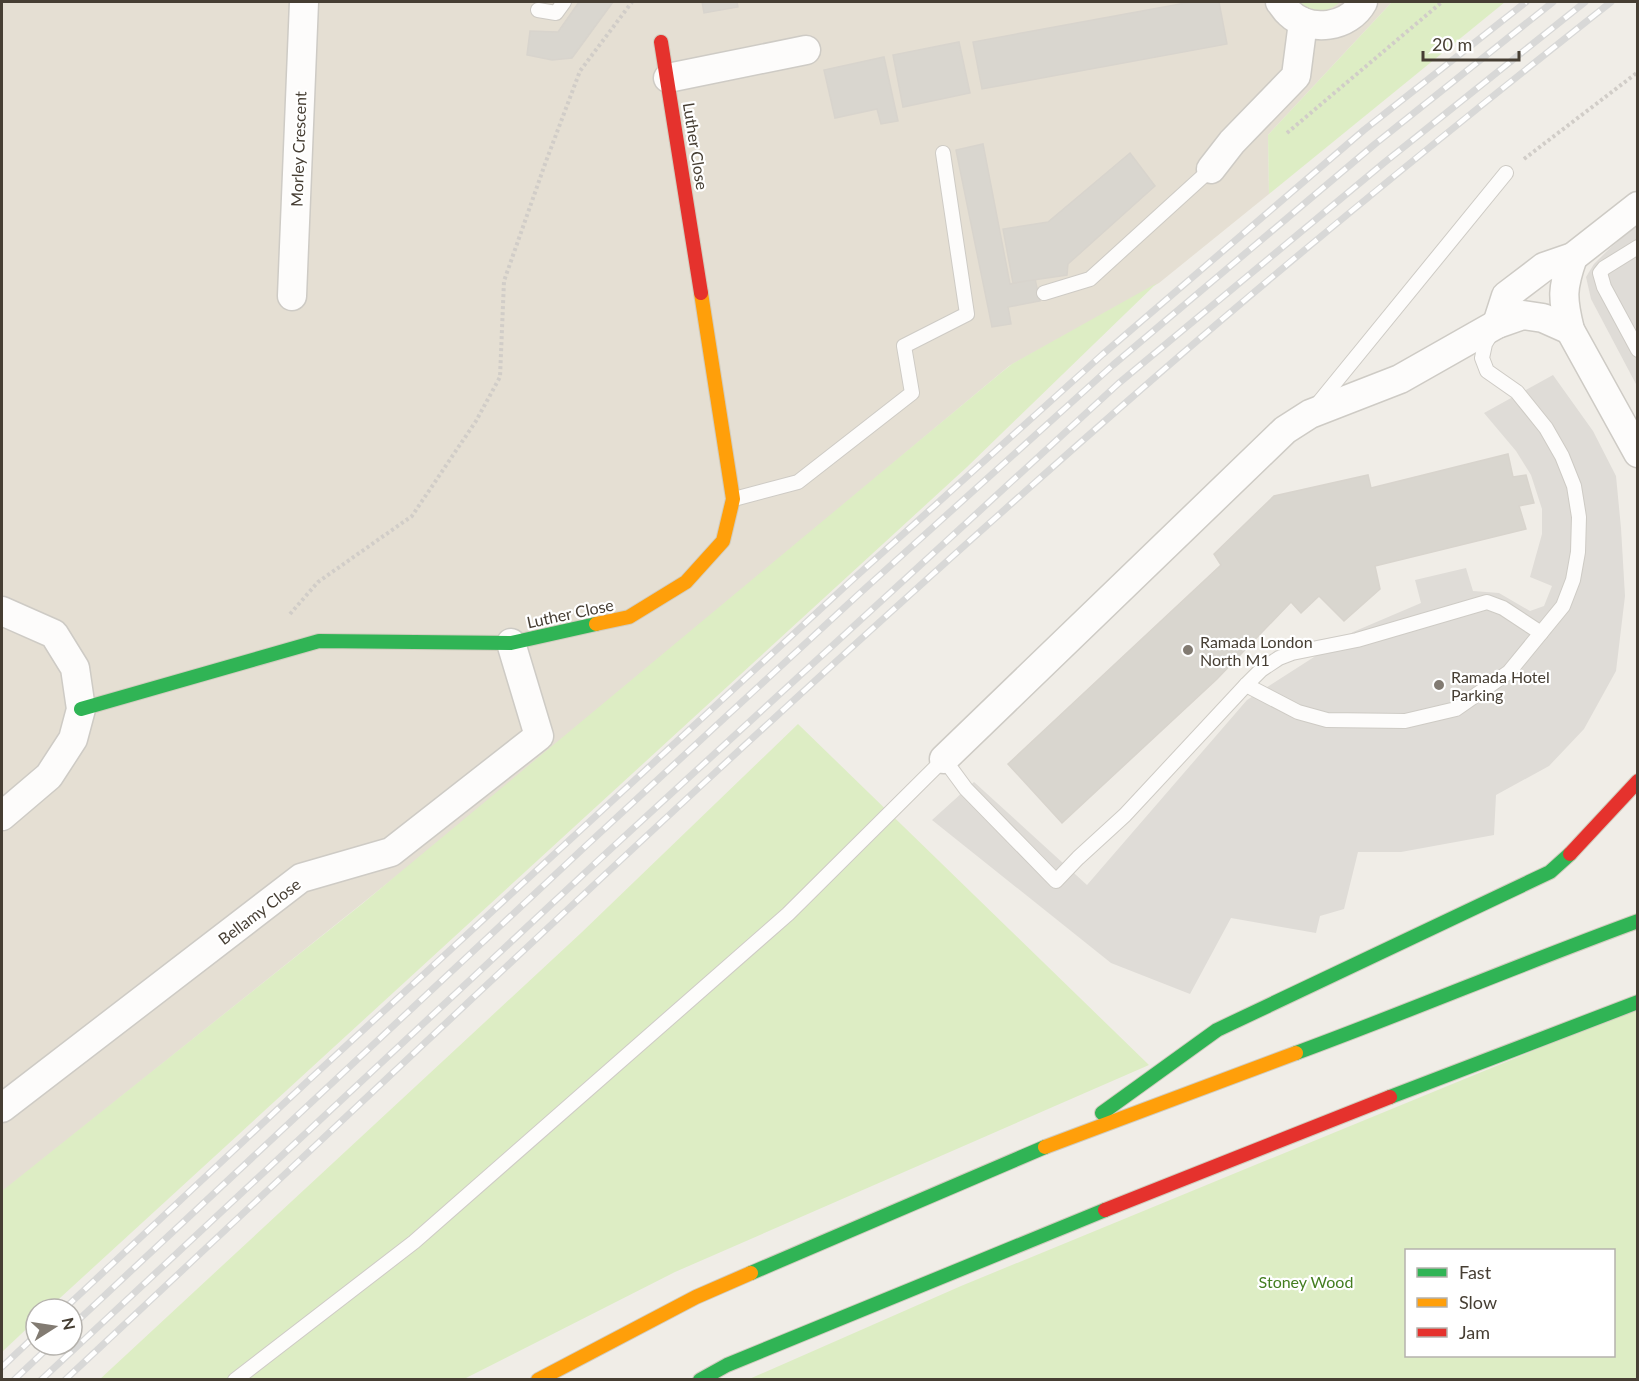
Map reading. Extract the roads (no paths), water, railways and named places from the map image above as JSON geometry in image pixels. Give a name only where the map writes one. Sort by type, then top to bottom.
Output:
[{"type":"main road","name":"Luther Close","points":[[81,709],[319,641],[511,643],[629,617],[686,582],[723,541],[733,499],[662,42]]},
{"type":"main road","points":[[1067,1138],[1217,1030],[1550,872],[1576,848],[1638,782]]},
{"type":"main road","points":[[538,1380],[696,1297],[1067,1138],[1366,1027],[1532,960],[1638,921]]},
{"type":"main road","points":[[700,1380],[738,1361],[1175,1182],[1558,1031],[1638,1002]]},
{"type":"street","name":"Morley Crescent","points":[[292,296],[304,2]]},
{"type":"street","points":[[1280,2],[1289,13],[1303,22],[1319,26],[1335,24],[1350,17],[1363,2]]},
{"type":"street","points":[[1210,169],[1232,142],[1296,76],[1303,22]]},
{"type":"street","points":[[668,78],[806,50]]},
{"type":"street","points":[[1497,324],[1506,296],[1544,267],[1574,257],[1638,206]]},
{"type":"street","points":[[1574,257],[1563,290],[1564,308],[1570,330],[1638,453]]},
{"type":"street","points":[[944,759],[1285,430],[1310,414],[1400,379],[1497,324],[1523,315],[1543,318],[1570,330]]},
{"type":"street","points":[[2,611],[54,634],[75,668],[81,709],[73,739],[49,777],[2,816]]},
{"type":"street","name":"Bellamy Close","points":[[2,1108],[302,878],[390,852],[539,736],[511,643]]},
{"type":"lane","points":[[538,10],[556,13],[564,2]]},
{"type":"lane","points":[[733,499],[798,482],[912,393],[904,346],[968,314],[943,153]]},
{"type":"lane","points":[[1044,293],[1090,279],[1210,169]]},
{"type":"lane","points":[[1310,414],[1506,172]]},
{"type":"lane","points":[[1638,247],[1604,268],[1600,273],[1604,286],[1638,350]]},
{"type":"lane","points":[[1246,685],[1298,712],[1327,720],[1406,721],[1456,709],[1509,672],[1563,606],[1573,580],[1578,552],[1574,486],[1562,456],[1546,428],[1517,392],[1487,371],[1482,358],[1485,344],[1497,324]]},
{"type":"lane","points":[[236,1380],[414,1242],[717,977],[788,914],[944,759],[966,789],[1056,881],[1125,815],[1261,670],[1279,658],[1292,653],[1357,640],[1487,603],[1503,608],[1541,633]]},
{"type":"railway","points":[[77,1297],[851,581],[1103,354],[1364,130],[1526,2]]},
{"type":"railway","points":[[84,1315],[589,843],[859,594],[1113,365],[1375,144],[1553,2]]},
{"type":"railway","points":[[41,1380],[602,857],[1119,383],[1385,162],[1585,2]]},
{"type":"railway","points":[[65,1380],[593,885],[994,519],[1308,247],[1611,2]]},
{"type":"railway","points":[[2,1367],[24,1346]]},
{"type":"railway","points":[[14,1380],[38,1357]]},
{"type":"place","name":"Ramada London North M1","points":[[1188,650]]},
{"type":"place","name":"Ramada Hotel Parking","points":[[1439,685]]},
{"type":"park label","name":"Stoney Wood","points":[[1306,1281]]}]
